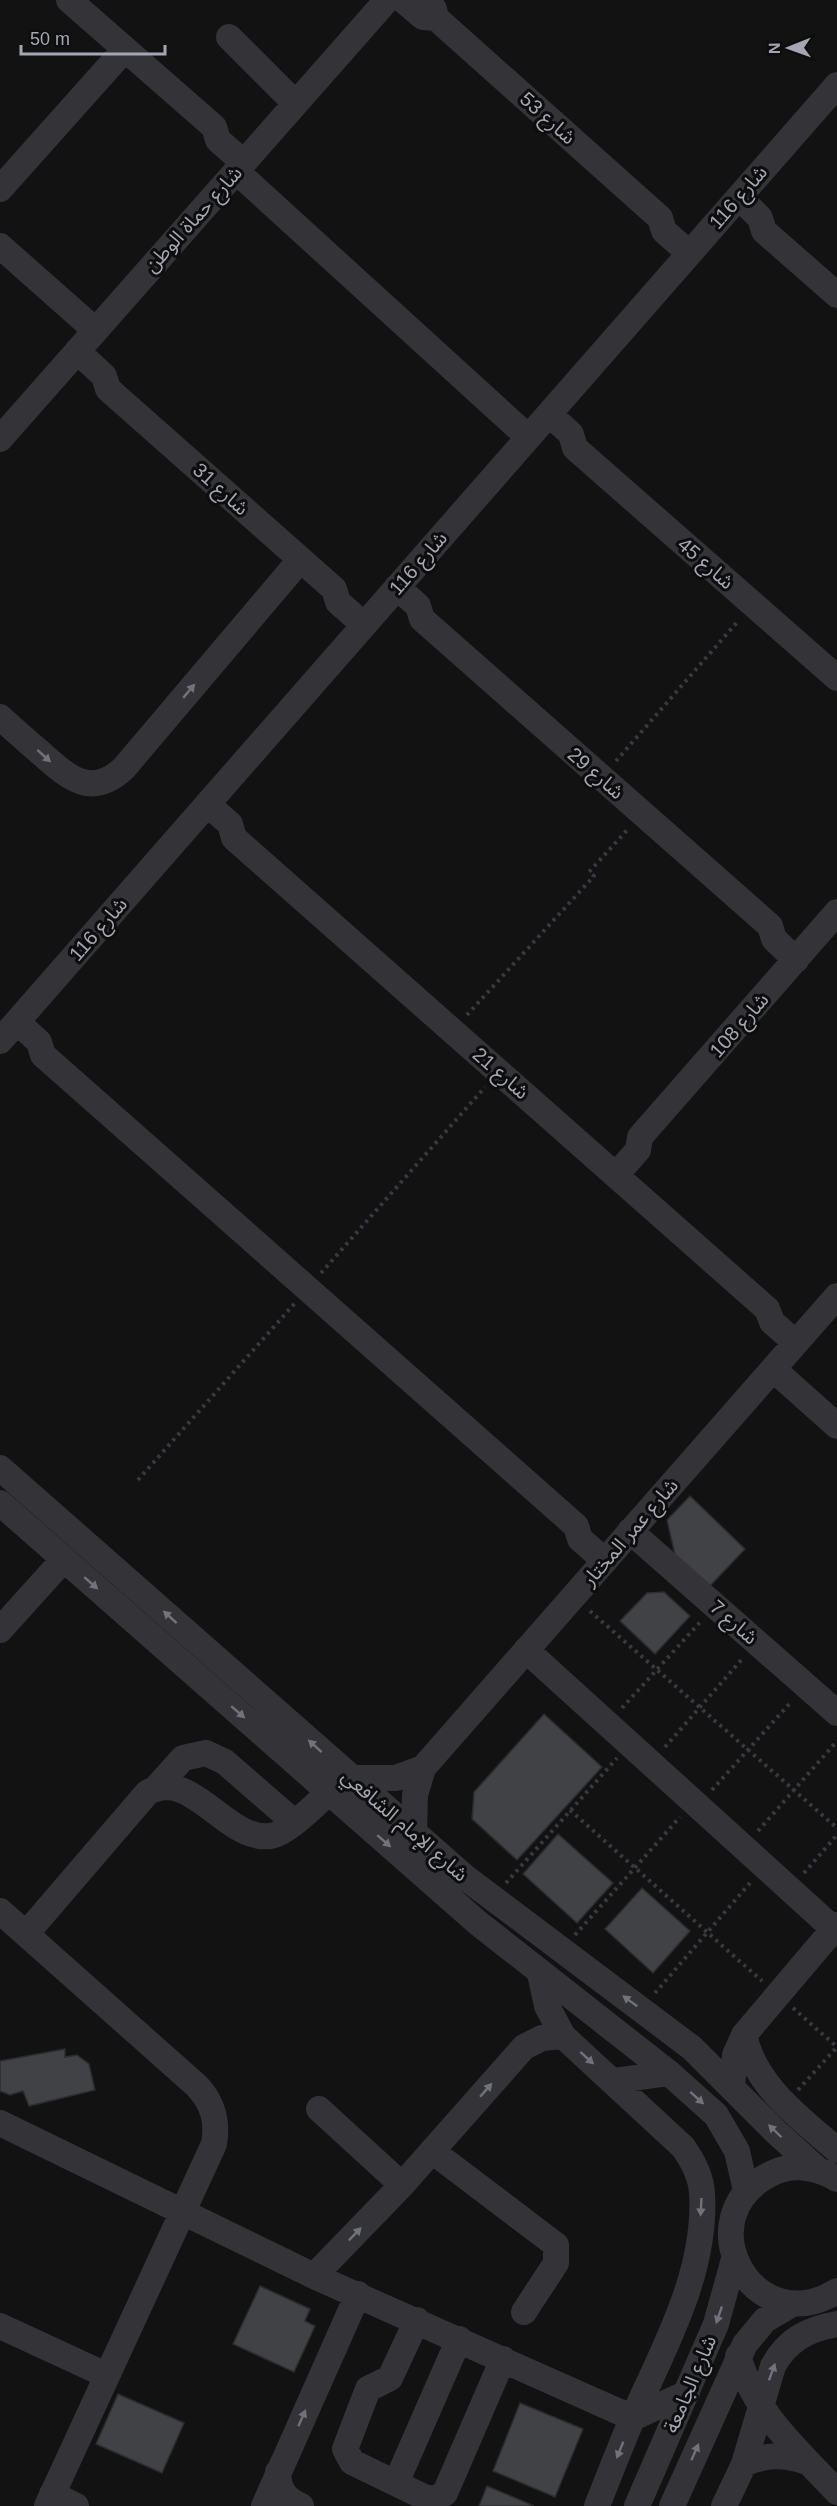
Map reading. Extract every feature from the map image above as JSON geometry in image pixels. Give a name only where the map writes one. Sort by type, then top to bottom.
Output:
[{"type":"street","name":"شارع 45","points":[[69,0],[214,127],[226,128],[244,161],[538,426],[562,446],[575,448],[837,678]]},
{"type":"street","name":"شارع حماة الوطن","points":[[0,439],[387,0]]},
{"type":"street","name":"شارع 53","points":[[403,0],[423,17],[432,9],[660,218],[673,219],[695,247]]},
{"type":"street","points":[[229,37],[295,103]]},
{"type":"street","points":[[0,189],[125,49]]},
{"type":"street","name":"شارع 116","points":[[7,1028],[202,810],[837,85]]},
{"type":"street","points":[[733,203],[760,218],[764,231],[837,295]]},
{"type":"street","points":[[0,246],[95,330]]},
{"type":"street","name":"شارع 31","points":[[71,357],[102,373],[108,390],[334,589],[338,602],[380,606]]},
{"type":"street","points":[[0,717],[67,776],[86,783],[107,780],[124,768],[300,560]]},
{"type":"street","name":"شارع 29","points":[[380,606],[409,618],[422,619],[770,926],[774,939],[801,953]]},
{"type":"street","name":"شارع 21","points":[[202,810],[221,836],[234,838],[767,1309],[780,1310],[801,1337]]},
{"type":"street","name":"شارع 108","points":[[610,1170],[627,1141],[640,1137],[837,912]]},
{"type":"street","name":"شارع 7","points":[[7,1028],[30,1054],[43,1055],[576,1526],[589,1527],[617,1547],[715,1606],[837,1713]]},
{"type":"street","name":"شارع عمر المختار","points":[[414,1833],[415,1795],[423,1768],[837,1296]]},
{"type":"street","points":[[773,1369],[837,1426]]},
{"type":"street","name":"شارع الإمام الشافعي","points":[[0,1468],[414,1833],[492,1899],[692,2048],[776,2132],[828,2175]]},
{"type":"street","name":"شارع الإمام الشافعي","points":[[0,1503],[329,1792],[540,1973],[669,2073],[716,2115],[728,2132],[740,2161],[746,2191]]},
{"type":"street","points":[[0,1630],[64,1559]]},
{"type":"street","points":[[526,1650],[764,1867],[836,1929],[744,2035],[735,2055],[732,2087]]},
{"type":"street","points":[[26,1934],[147,1793],[157,1787],[183,1758],[193,1753],[206,1753],[225,1762],[294,1822]]},
{"type":"street","name":"شارع عمر المختار","points":[[351,1778],[396,1778],[423,1768]]},
{"type":"street","points":[[157,1787],[182,1791],[249,1832],[272,1836],[294,1822],[329,1792]]},
{"type":"street","points":[[0,1911],[197,2086],[210,2103],[216,2123],[214,2144],[50,2500],[76,2506]]},
{"type":"street","points":[[540,1973],[547,2006],[563,2036],[683,2147],[692,2161],[702,2191],[699,2233],[689,2283],[669,2340],[633,2418],[597,2506]]},
{"type":"street","points":[[692,2048],[724,2045],[744,2035]]},
{"type":"street","points":[[744,2035],[747,2050],[759,2077],[837,2150]]},
{"type":"street","points":[[314,2276],[402,2185],[524,2047],[542,2038],[563,2036]]},
{"type":"street","points":[[613,2081],[669,2073]]},
{"type":"street","points":[[319,2109],[402,2185]]},
{"type":"street","points":[[0,2123],[314,2276],[633,2418],[687,2393]]},
{"type":"street","points":[[432,2151],[556,2245],[556,2263],[524,2312]]},
{"type":"street","points":[[828,2175],[799,2167],[779,2170],[761,2178],[746,2191],[737,2206],[731,2223],[731,2241],[734,2259],[743,2276],[756,2289],[773,2299],[792,2304],[810,2303],[837,2291]]},
{"type":"street","name":"شارع الجامعة","points":[[637,2506],[720,2314],[734,2259]]},
{"type":"street","points":[[264,2506],[358,2294]]},
{"type":"street","name":"شارع الجامعة","points":[[672,2506],[738,2356],[754,2331],[765,2320],[792,2304]]},
{"type":"street","points":[[417,2320],[390,2378],[368,2389],[345,2449],[352,2462],[429,2499],[445,2493],[503,2359]]},
{"type":"street","points":[[724,2506],[744,2464],[773,2366],[785,2347],[802,2334],[837,2324]]},
{"type":"street","points":[[0,2326],[106,2375]]},
{"type":"street","points":[[396,2483],[459,2339]]},
{"type":"street","points":[[738,2356],[747,2383],[760,2408],[807,2462],[837,2492]]},
{"type":"street","points":[[744,2464],[769,2456],[795,2458],[807,2462]]},
{"type":"street","points":[[278,2472],[283,2494],[301,2506]]},
{"type":"path","points":[[602,778],[753,604]]},
{"type":"path","points":[[453,1031],[594,876],[589,872],[642,813]]},
{"type":"path","points":[[573,1596],[837,1828]]},
{"type":"path","points":[[608,1724],[715,1606]]},
{"type":"path","points":[[650,1763],[757,1642]]},
{"type":"path","points":[[561,1951],[635,1868],[806,1686]]},
{"type":"path","points":[[744,1847],[837,1742]]},
{"type":"path","points":[[492,1899],[629,1744]]},
{"type":"path","points":[[570,1810],[837,2047],[786,2104]]},
{"type":"path","points":[[789,1889],[837,1835]]},
{"type":"path","points":[[641,2009],[706,1931],[764,1867]]},
{"type":"building","points":[[690,1496],[745,1549],[709,1587],[675,1555],[667,1520]]},
{"type":"building","points":[[664,1592],[690,1616],[655,1654],[620,1621],[647,1593]]},
{"type":"building","points":[[544,1714],[602,1767],[517,1860],[472,1819],[474,1792]]},
{"type":"building","points":[[558,1834],[613,1883],[577,1923],[523,1874]]},
{"type":"building","points":[[642,1888],[690,1931],[653,1973],[605,1929]]},
{"type":"building","points":[[65,2049],[65,2057],[77,2055],[89,2064],[95,2090],[29,2106],[23,2091],[10,2095],[0,2091],[0,2061]]},
{"type":"building","points":[[260,2286],[310,2309],[305,2321],[315,2326],[294,2372],[233,2344]]},
{"type":"building","points":[[118,2394],[184,2423],[162,2473],[96,2444]]},
{"type":"building","points":[[520,2403],[583,2429],[555,2497],[493,2471]]},
{"type":"building","points":[[487,2486],[534,2506],[479,2506]]}]
